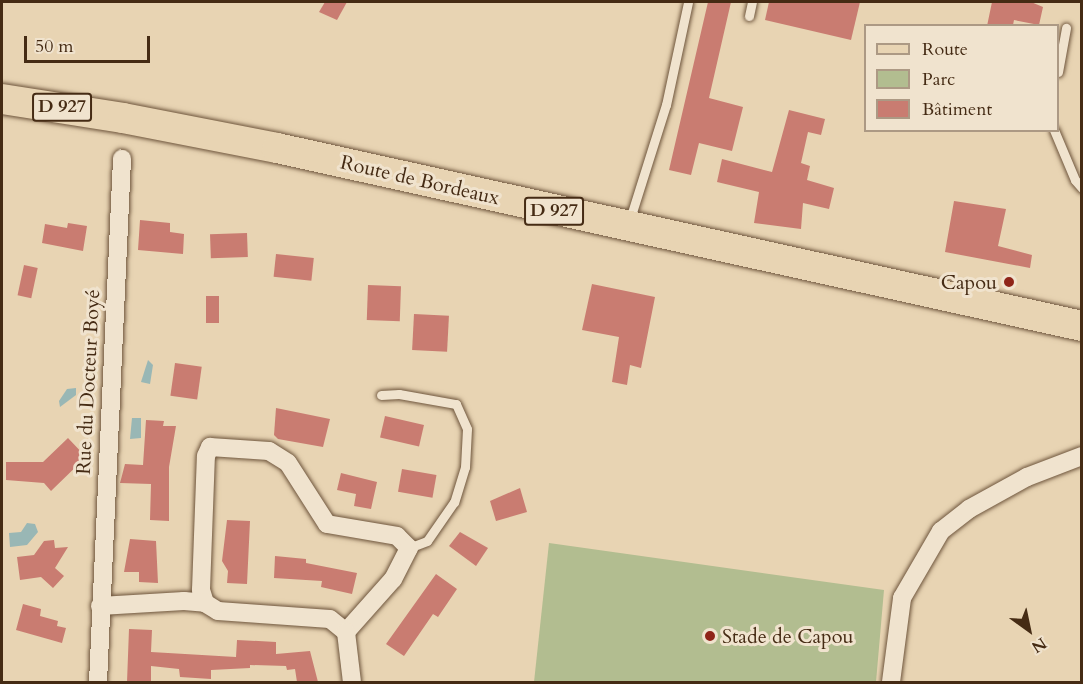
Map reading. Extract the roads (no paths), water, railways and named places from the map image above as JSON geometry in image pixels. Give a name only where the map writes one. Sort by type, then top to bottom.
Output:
[{"type":"main road","name":"Route de Bordeaux","points":[[2,99],[246,142],[628,228],[1082,326]]},
{"type":"street","name":"Rue du Docteur Boyé","points":[[98,682],[99,606],[122,159]]},
{"type":"street","points":[[205,603],[201,590],[206,456],[210,447],[269,451],[288,463],[327,524],[397,536],[409,548],[393,579],[345,632]]},
{"type":"street","points":[[891,682],[902,598],[941,531],[969,509],[1028,477],[1082,456]]},
{"type":"street","points":[[99,606],[205,603],[218,610],[330,618],[345,632],[352,682]]},
{"type":"lane","points":[[628,228],[666,105],[688,2]]},
{"type":"lane","points":[[749,16],[752,2]]},
{"type":"lane","points":[[1059,66],[1066,28]]},
{"type":"lane","points":[[1055,132],[1075,180],[1082,188]]},
{"type":"lane","points":[[381,395],[399,394],[456,404],[467,429],[465,467],[454,502],[427,541],[409,548]]},
{"type":"water","points":[[148,360],[153,365],[150,384],[141,382]]},
{"type":"water","points":[[76,388],[76,395],[60,407],[59,401],[67,389]]},
{"type":"water","points":[[132,418],[141,418],[141,438],[130,439]]},
{"type":"water","points":[[27,523],[35,524],[38,532],[27,545],[10,547],[9,533],[21,532]]},
{"type":"place","name":"Capou","points":[[1009,282]]},
{"type":"place","name":"Stade de Capou","points":[[710,636]]}]
